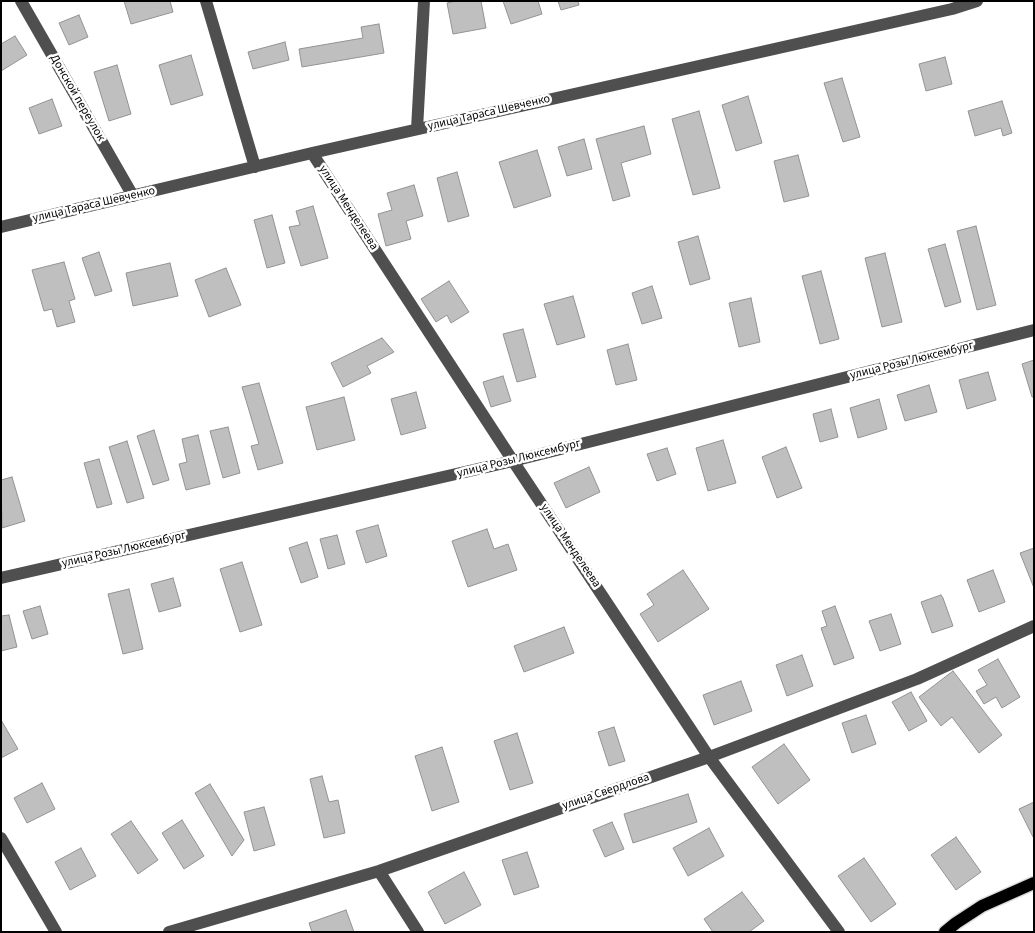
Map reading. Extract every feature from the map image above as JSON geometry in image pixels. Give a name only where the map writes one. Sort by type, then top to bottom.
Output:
[{"type":"main road","points":[[945,932],[982,906],[1034,883]]},
{"type":"street","name":"Донской переулок","points":[[21,1],[133,196]]},
{"type":"street","points":[[206,1],[255,167]]},
{"type":"street","points":[[417,129],[424,1]]},
{"type":"street","name":"улица Тараса Шевченко","points":[[1,227],[951,5],[977,1]]},
{"type":"street","name":"улица Менделеева","points":[[312,153],[709,756],[839,932]]},
{"type":"street","name":"улица Розы Люксембург","points":[[1,578],[513,461],[1034,330]]},
{"type":"street","name":"улица Свердлова","points":[[170,932],[379,871],[709,756],[917,679],[1034,626]]},
{"type":"street","points":[[1,838],[56,932]]},
{"type":"street","points":[[379,871],[418,932]]},
{"type":"building","points":[[124,1],[170,1],[173,12],[131,24]]},
{"type":"building","points":[[481,1],[486,28],[453,34],[447,3]]},
{"type":"building","points":[[503,1],[538,1],[542,14],[511,24]]},
{"type":"building","points":[[558,1],[578,1],[579,5],[561,10]]},
{"type":"building","points":[[79,15],[88,37],[69,45],[59,23]]},
{"type":"building","points":[[379,24],[384,53],[302,67],[299,49],[363,38],[361,27]]},
{"type":"building","points":[[15,36],[27,55],[1,71],[1,44]]},
{"type":"building","points":[[285,42],[289,60],[253,69],[248,52]]},
{"type":"building","points":[[191,55],[203,95],[171,105],[159,65]]},
{"type":"building","points":[[945,57],[952,84],[926,91],[919,64]]},
{"type":"building","points":[[117,65],[131,114],[109,121],[94,72]]},
{"type":"building","points":[[842,78],[860,137],[843,142],[824,83]]},
{"type":"building","points":[[748,96],[762,143],[736,151],[722,105]]},
{"type":"building","points":[[52,99],[62,126],[39,134],[29,108]]},
{"type":"building","points":[[1002,101],[1012,133],[1003,136],[1001,128],[975,136],[968,111]]},
{"type":"building","points":[[699,111],[720,188],[693,195],[672,119]]},
{"type":"building","points":[[644,126],[651,154],[621,163],[630,196],[613,201],[596,139]]},
{"type":"building","points":[[584,139],[592,169],[567,176],[558,147]]},
{"type":"building","points":[[537,150],[551,196],[514,208],[499,162]]},
{"type":"building","points":[[798,155],[809,196],[784,202],[774,161]]},
{"type":"building","points":[[457,172],[469,216],[448,222],[437,178]]},
{"type":"building","points":[[414,185],[423,216],[406,221],[411,239],[386,246],[378,214],[392,210],[387,193]]},
{"type":"building","points":[[313,206],[328,258],[301,266],[289,227],[300,225],[296,211]]},
{"type":"building","points":[[272,215],[285,263],[267,268],[254,220]]},
{"type":"building","points":[[976,226],[996,305],[977,310],[957,231]]},
{"type":"building","points":[[698,236],[710,279],[690,285],[678,242]]},
{"type":"building","points":[[945,244],[961,302],[945,307],[928,249]]},
{"type":"building","points":[[99,252],[112,291],[95,296],[82,258]]},
{"type":"building","points":[[885,253],[902,322],[882,327],[865,258]]},
{"type":"building","points":[[64,262],[75,299],[69,301],[75,322],[57,327],[52,309],[44,311],[32,270]]},
{"type":"building","points":[[170,263],[178,296],[133,306],[126,273]]},
{"type":"building","points":[[226,268],[241,305],[209,317],[195,280]]},
{"type":"building","points":[[821,271],[839,339],[820,344],[802,276]]},
{"type":"building","points":[[449,281],[469,312],[451,323],[447,315],[436,322],[421,299]]},
{"type":"building","points":[[652,286],[662,318],[642,324],[632,293]]},
{"type":"building","points":[[573,296],[585,337],[557,345],[544,304]]},
{"type":"building","points":[[751,298],[760,342],[739,347],[729,303]]},
{"type":"building","points":[[523,329],[536,377],[517,382],[503,334]]},
{"type":"building","points":[[382,338],[394,352],[367,366],[371,373],[343,387],[331,363]]},
{"type":"building","points":[[628,344],[637,380],[616,385],[607,350]]},
{"type":"building","points":[[1034,360],[1034,397],[1032,397],[1022,364]]},
{"type":"building","points":[[988,372],[996,400],[967,409],[959,380]]},
{"type":"building","points":[[503,376],[511,401],[491,407],[483,382]]},
{"type":"building","points":[[259,383],[283,463],[258,470],[251,446],[259,444],[242,387]]},
{"type":"building","points":[[929,385],[937,412],[905,421],[897,395]]},
{"type":"building","points":[[416,392],[426,428],[401,435],[391,399]]},
{"type":"building","points":[[344,397],[355,440],[317,450],[306,407]]},
{"type":"building","points":[[879,399],[887,429],[858,438],[850,408]]},
{"type":"building","points":[[831,409],[838,437],[820,442],[813,414]]},
{"type":"building","points":[[228,427],[240,473],[223,478],[210,431]]},
{"type":"building","points":[[154,430],[169,480],[153,485],[137,436]]},
{"type":"building","points":[[198,435],[210,484],[186,490],[179,464],[187,462],[182,439]]},
{"type":"building","points":[[723,440],[736,483],[708,491],[696,448]]},
{"type":"building","points":[[127,441],[144,498],[127,503],[109,447]]},
{"type":"building","points":[[786,447],[802,488],[777,498],[762,457]]},
{"type":"building","points":[[667,448],[676,474],[657,481],[647,454]]},
{"type":"building","points":[[99,459],[112,504],[97,508],[84,463]]},
{"type":"building","points":[[589,467],[600,492],[566,508],[554,483]]},
{"type":"building","points":[[12,477],[25,521],[2,528],[1,480]]},
{"type":"building","points":[[378,525],[387,556],[366,563],[356,531]]},
{"type":"building","points":[[487,529],[494,549],[508,544],[517,570],[468,587],[452,541]]},
{"type":"building","points":[[337,535],[345,564],[328,569],[320,539]]},
{"type":"building","points":[[307,542],[318,577],[301,583],[289,548]]},
{"type":"building","points":[[1034,548],[1034,588],[1020,553]]},
{"type":"building","points":[[242,562],[262,625],[240,632],[220,569]]},
{"type":"building","points":[[683,570],[709,609],[658,642],[640,614],[654,605],[647,594]]},
{"type":"building","points":[[993,570],[1005,602],[979,612],[967,580]]},
{"type":"building","points":[[173,578],[181,606],[159,612],[151,584]]},
{"type":"building","points":[[129,589],[143,649],[123,654],[108,594]]},
{"type":"building","points":[[941,595],[953,626],[932,633],[921,602]]},
{"type":"building","points":[[40,606],[48,634],[32,639],[23,611]]},
{"type":"building","points":[[835,606],[854,658],[834,665],[821,628],[827,626],[822,611]]},
{"type":"building","points":[[891,614],[901,644],[880,651],[869,621]]},
{"type":"building","points":[[9,615],[17,647],[1,651],[1,616]]},
{"type":"building","points":[[564,627],[574,653],[524,672],[514,646]]},
{"type":"building","points":[[802,655],[813,686],[787,696],[776,665]]},
{"type":"building","points":[[998,659],[1020,697],[1002,708],[996,697],[984,704],[976,691],[987,685],[978,670]]},
{"type":"building","points":[[953,671],[1002,735],[979,753],[952,717],[941,726],[919,697]]},
{"type":"building","points":[[741,681],[752,711],[714,725],[703,695]]},
{"type":"building","points":[[911,692],[927,721],[909,731],[892,702]]},
{"type":"building","points":[[866,715],[876,744],[852,753],[842,723]]},
{"type":"building","points":[[1,720],[18,749],[1,758]]},
{"type":"building","points":[[614,727],[625,761],[609,766],[598,732]]},
{"type":"building","points":[[517,733],[533,783],[510,790],[494,741]]},
{"type":"building","points":[[784,744],[810,780],[778,804],[752,767]]},
{"type":"building","points":[[442,747],[459,802],[432,811],[415,756]]},
{"type":"building","points":[[322,776],[329,802],[338,800],[345,833],[324,838],[310,779]]},
{"type":"building","points":[[42,783],[55,809],[27,823],[14,798]]},
{"type":"building","points":[[210,784],[244,840],[232,856],[195,793]]},
{"type":"building","points":[[688,794],[697,822],[633,843],[624,814]]},
{"type":"building","points":[[1034,802],[1034,836],[1033,837],[1019,809]]},
{"type":"building","points":[[264,807],[275,845],[254,851],[244,812]]},
{"type":"building","points":[[182,820],[204,856],[184,869],[162,833]]},
{"type":"building","points":[[131,821],[158,860],[138,874],[111,834]]},
{"type":"building","points":[[612,822],[624,849],[605,857],[593,830]]},
{"type":"building","points":[[709,828],[724,856],[688,876],[673,848]]},
{"type":"building","points":[[956,837],[981,872],[956,890],[931,855]]},
{"type":"building","points":[[81,848],[96,876],[70,890],[55,862]]},
{"type":"building","points":[[527,852],[539,887],[514,895],[502,860]]},
{"type":"building","points":[[864,858],[896,904],[871,922],[838,876]]},
{"type":"building","points":[[464,872],[481,905],[445,924],[428,892]]},
{"type":"building","points":[[742,892],[764,921],[749,932],[713,932],[704,919]]},
{"type":"building","points":[[346,910],[354,932],[312,932],[309,923]]}]
